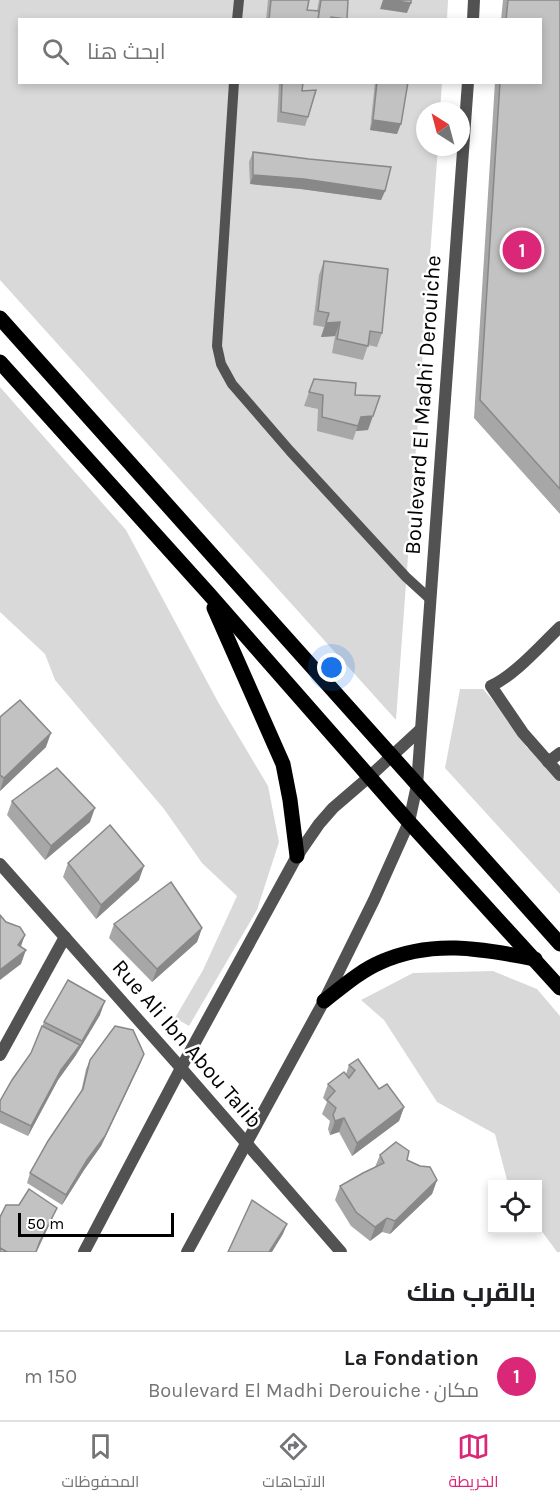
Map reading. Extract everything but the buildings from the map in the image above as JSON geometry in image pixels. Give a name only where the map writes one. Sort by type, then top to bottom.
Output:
[{"type":"main road","points":[[0,318],[560,944]]},
{"type":"main road","points":[[0,362],[409,822],[560,988]]},
{"type":"main road","points":[[208,594],[282,764],[290,800],[297,856]]},
{"type":"main road","points":[[324,1001],[356,976],[380,962],[413,951],[448,948],[482,949],[535,959]]},
{"type":"street","points":[[472,18],[474,0]]},
{"type":"street","name":"Boulevard El Madhi Derouiche","points":[[187,1252],[324,1001],[374,900],[409,822],[417,785],[468,84]]},
{"type":"street","points":[[560,627],[510,674],[491,687],[523,733],[560,776]]},
{"type":"street","points":[[84,1252],[297,856],[333,808],[420,730]]},
{"type":"street","points":[[549,762],[560,753]]},
{"type":"street","name":"Rue Ali Ibn Abou Talib","points":[[0,864],[341,1252]]},
{"type":"street","points":[[0,1055],[65,937]]},
{"type":"lane","points":[[237,18],[239,0]]},
{"type":"lane","points":[[234,84],[217,346],[222,364],[232,384],[290,451],[406,577],[429,598]]},
{"type":"shaded area","points":[[0,0],[448,0],[447,18],[18,18],[18,84],[442,84],[441,102],[416,102],[416,156],[437,156],[396,720],[0,280]]},
{"type":"shaded area","points":[[0,387],[126,530],[218,702],[268,786],[279,842],[257,910],[189,1026],[175,1018],[203,970],[237,896],[202,863],[164,809],[55,680],[45,654],[0,612]]},
{"type":"shaded area","points":[[460,689],[483,689],[507,717],[527,748],[549,753],[560,766],[560,894],[445,768]]},
{"type":"shaded area","points":[[493,971],[537,989],[560,1016],[560,1252],[557,1252],[542,1231],[542,1180],[507,1180],[495,1134],[437,1102],[384,1020],[361,1000],[413,973]]},
{"type":"place","name":"La Fondation","points":[[522,250]]}]
